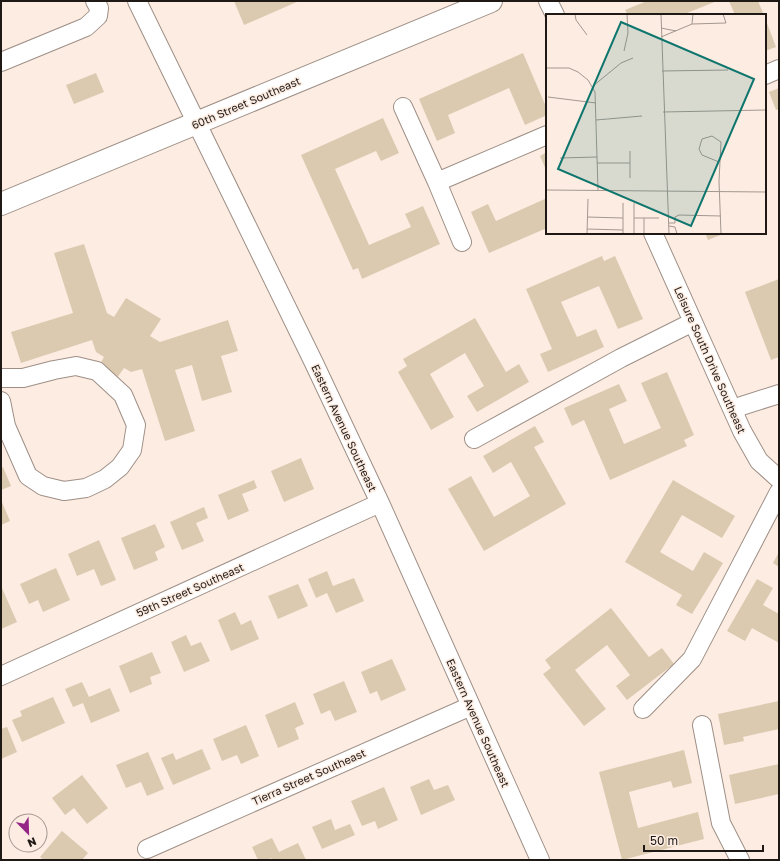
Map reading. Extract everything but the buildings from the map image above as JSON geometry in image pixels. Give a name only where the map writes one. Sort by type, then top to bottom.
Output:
[{"type":"main road","name":"60th Street Southeast","points":[[1,204],[491,1]]},
{"type":"street","points":[[1,62],[86,27],[98,16],[99,8],[95,1]]},
{"type":"street","name":"Eastern Avenue Southeast","points":[[137,1],[314,363],[380,504],[540,860]]},
{"type":"street","points":[[548,1],[554,14]]},
{"type":"street","points":[[766,75],[779,69]]},
{"type":"street","points":[[403,107],[462,242]]},
{"type":"street","points":[[437,182],[546,135]]},
{"type":"street","name":"Leisure South Drive Southeast","points":[[653,234],[742,431],[759,461],[779,479]]},
{"type":"street","points":[[474,439],[621,358],[693,322]]},
{"type":"street","points":[[1,378],[22,378],[76,366],[96,371],[123,395],[136,425],[132,450],[120,467],[105,479],[86,488],[64,491],[43,486],[28,476],[6,426],[1,400]]},
{"type":"street","points":[[732,409],[779,394]]},
{"type":"street","points":[[643,709],[692,659],[779,492]]},
{"type":"street","name":"59th Street Southeast","points":[[1,676],[380,504]]},
{"type":"street","name":"Tierra Street Southeast","points":[[147,849],[471,706]]},
{"type":"street","points":[[702,725],[721,823],[740,860]]}]
